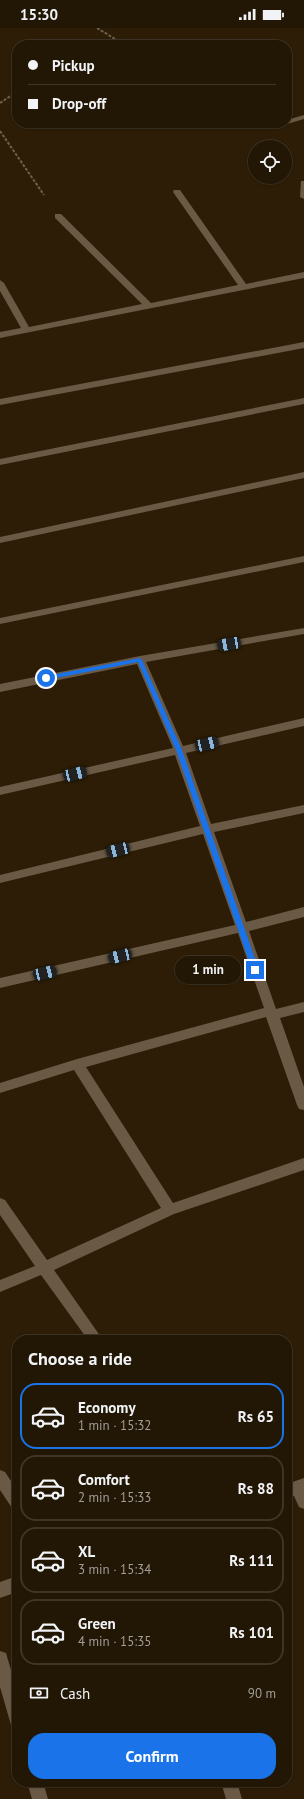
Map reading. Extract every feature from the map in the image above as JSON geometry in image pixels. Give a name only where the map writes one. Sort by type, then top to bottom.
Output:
[{"type":"street","points":[[292,121],[304,117]]},
{"type":"street","points":[[304,183],[304,197]]},
{"type":"street","points":[[177,192],[243,286]]},
{"type":"street","points":[[58,216],[150,306]]},
{"type":"street","points":[[0,335],[304,275]]},
{"type":"street","points":[[0,283],[27,330]]},
{"type":"street","points":[[0,402],[304,345]]},
{"type":"street","points":[[0,462],[304,401]]},
{"type":"street","points":[[0,540],[304,475]]},
{"type":"street","points":[[0,621],[304,559]]},
{"type":"street","points":[[0,688],[140,660],[304,630]]},
{"type":"street","points":[[140,660],[179,750],[304,1105]]},
{"type":"street","points":[[0,791],[304,722]]},
{"type":"street","points":[[0,879],[206,829],[304,809]]},
{"type":"street","points":[[0,983],[241,928],[304,912]]},
{"type":"street","points":[[0,1088],[77,1064],[271,1013],[304,1007]]},
{"type":"street","points":[[77,1064],[170,1210]]},
{"type":"street","points":[[0,1286],[44,1268],[170,1210],[304,1164]]},
{"type":"street","points":[[0,1204],[92,1335]]},
{"type":"street","points":[[0,1477],[12,1495]]},
{"type":"street","points":[[297,1488],[304,1502]]},
{"type":"street","points":[[0,1590],[12,1586]]},
{"type":"street","points":[[0,1659],[12,1701]]},
{"type":"street","points":[[36,1787],[40,1799]]},
{"type":"street","points":[[230,1787],[234,1799]]},
{"type":"path","points":[[97,28],[117,40]]},
{"type":"path","points":[[0,103],[12,95]]},
{"type":"path","points":[[0,131],[58,216]]},
{"type":"route","points":[[46,678],[140,660],[179,750],[255,970]]}]
